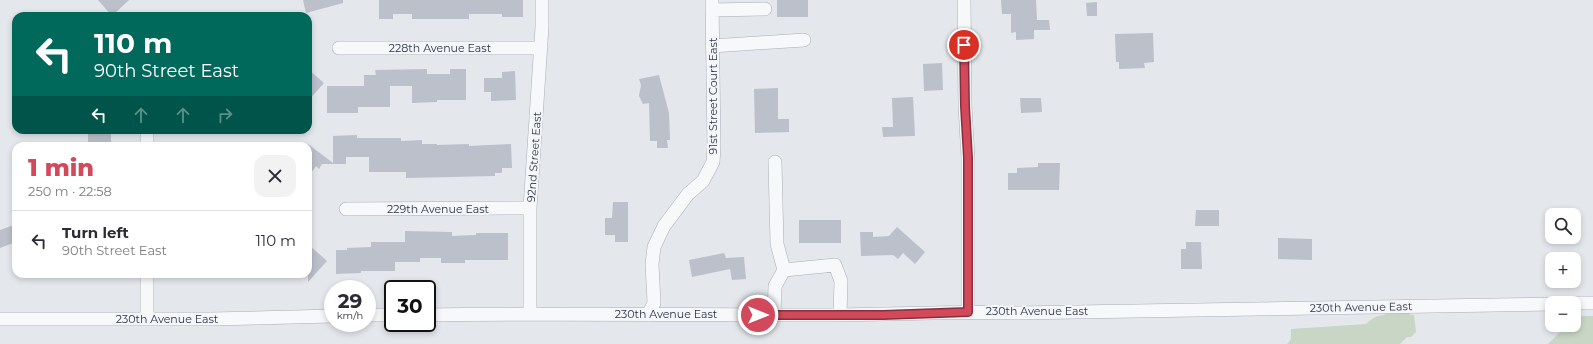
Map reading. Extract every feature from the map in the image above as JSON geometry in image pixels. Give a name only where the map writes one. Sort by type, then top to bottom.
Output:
[{"type":"street","name":"92nd Street East","points":[[530,314],[530,208],[541,48],[542,0]]},
{"type":"street","points":[[964,0],[965,106],[968,158],[968,312]]},
{"type":"street","points":[[712,5],[765,9]]},
{"type":"street","name":"91st Street Court East","points":[[648,315],[654,303],[652,264],[654,247],[664,226],[688,194],[703,181],[713,162],[712,5]]},
{"type":"street","points":[[712,46],[804,40]]},
{"type":"street","name":"228th Avenue East","points":[[339,48],[541,48]]},
{"type":"street","points":[[774,315],[775,286],[784,270],[777,244],[775,162]]},
{"type":"street","name":"229th Avenue East","points":[[346,209],[530,208]]},
{"type":"street","points":[[784,270],[835,265],[841,281],[840,315]]},
{"type":"street","points":[[147,278],[147,319]]},
{"type":"street","points":[[1581,303],[1593,303]]},
{"type":"street","name":"230th Avenue East","points":[[436,315],[883,315],[968,312],[1016,313],[1545,304]]},
{"type":"street","name":"230th Avenue East","points":[[0,319],[147,319],[324,316]]},
{"type":"green space","points":[[1406,310],[1411,315],[1414,315],[1416,332],[1411,337],[1407,337],[1400,344],[1287,344],[1291,339],[1291,329],[1366,324],[1370,320],[1384,315],[1389,311]]},
{"type":"green space","points":[[1581,316],[1593,316],[1593,344],[1548,344],[1560,332],[1581,332]]},
{"type":"building","points":[[98,0],[129,0],[116,12],[108,12]]},
{"type":"building","points":[[303,0],[343,0],[343,3],[306,12]]},
{"type":"building","points":[[379,0],[523,0],[523,17],[502,17],[502,14],[469,14],[469,19],[412,19],[412,14],[393,14],[393,19],[379,19]]},
{"type":"building","points":[[777,0],[808,0],[808,17],[777,17]]},
{"type":"building","points":[[1001,0],[1036,0],[1037,20],[1049,20],[1050,30],[1034,30],[1034,39],[1016,40],[1016,32],[1011,33],[1011,14],[1002,14]]},
{"type":"building","points":[[1097,2],[1097,16],[1087,16],[1086,3]]},
{"type":"building","points":[[1153,33],[1154,62],[1144,63],[1145,68],[1119,69],[1119,62],[1116,62],[1115,34]]},
{"type":"building","points":[[942,63],[943,90],[924,91],[923,64]]},
{"type":"building","points":[[427,69],[427,74],[450,74],[450,69],[466,69],[466,100],[437,100],[437,102],[412,103],[412,86],[390,86],[390,107],[358,107],[358,113],[327,113],[327,86],[364,86],[364,75],[376,75],[375,70]]},
{"type":"building","points":[[515,71],[516,100],[491,101],[491,92],[484,92],[484,78],[502,78],[502,72]]},
{"type":"building","points":[[312,72],[324,83],[312,96]]},
{"type":"building","points":[[659,75],[669,113],[670,140],[667,140],[668,148],[657,148],[657,141],[650,141],[649,103],[643,104],[639,96],[641,85],[639,79]]},
{"type":"building","points":[[778,88],[778,119],[789,119],[789,132],[755,133],[754,89]]},
{"type":"building","points":[[913,97],[915,136],[883,137],[882,127],[893,127],[892,98]]},
{"type":"building","points":[[1020,98],[1041,98],[1042,112],[1021,113]]},
{"type":"building","points":[[88,134],[111,134],[111,142],[88,142]]},
{"type":"building","points":[[357,135],[357,138],[401,138],[401,141],[422,140],[422,144],[437,145],[469,144],[469,146],[511,144],[512,168],[502,168],[502,173],[495,173],[495,176],[406,178],[406,172],[369,172],[369,157],[346,157],[346,164],[322,164],[319,169],[316,166],[312,172],[312,147],[333,163],[333,136]]},
{"type":"building","points":[[1038,163],[1060,163],[1059,190],[1008,190],[1008,173],[1017,173],[1017,168],[1038,167]]},
{"type":"building","points":[[613,202],[628,202],[628,242],[615,242],[615,235],[605,235],[605,218],[612,218]]},
{"type":"building","points":[[1196,210],[1219,210],[1219,226],[1195,226]]},
{"type":"building","points":[[799,220],[841,220],[841,243],[799,243]]},
{"type":"building","points":[[12,226],[12,244],[0,248],[0,230]]},
{"type":"building","points":[[897,227],[925,252],[915,264],[903,253],[898,259],[893,255],[861,256],[860,232],[873,232],[873,237],[889,236]]},
{"type":"building","points":[[405,231],[452,232],[452,236],[476,235],[476,233],[508,233],[508,260],[465,260],[465,263],[441,263],[441,258],[420,258],[420,262],[395,262],[395,271],[361,271],[361,273],[336,274],[336,250],[371,247],[371,242],[405,242]]},
{"type":"building","points":[[1278,238],[1312,239],[1312,260],[1278,259]]},
{"type":"building","points":[[1186,242],[1201,242],[1202,269],[1181,269],[1181,249],[1186,249]]},
{"type":"building","points":[[312,248],[327,261],[312,278]]},
{"type":"building","points":[[724,253],[726,258],[744,257],[746,279],[732,280],[730,269],[692,277],[689,260]]},
{"type":"route","points":[[758,315],[883,315],[968,312],[968,158],[964,45]]}]
